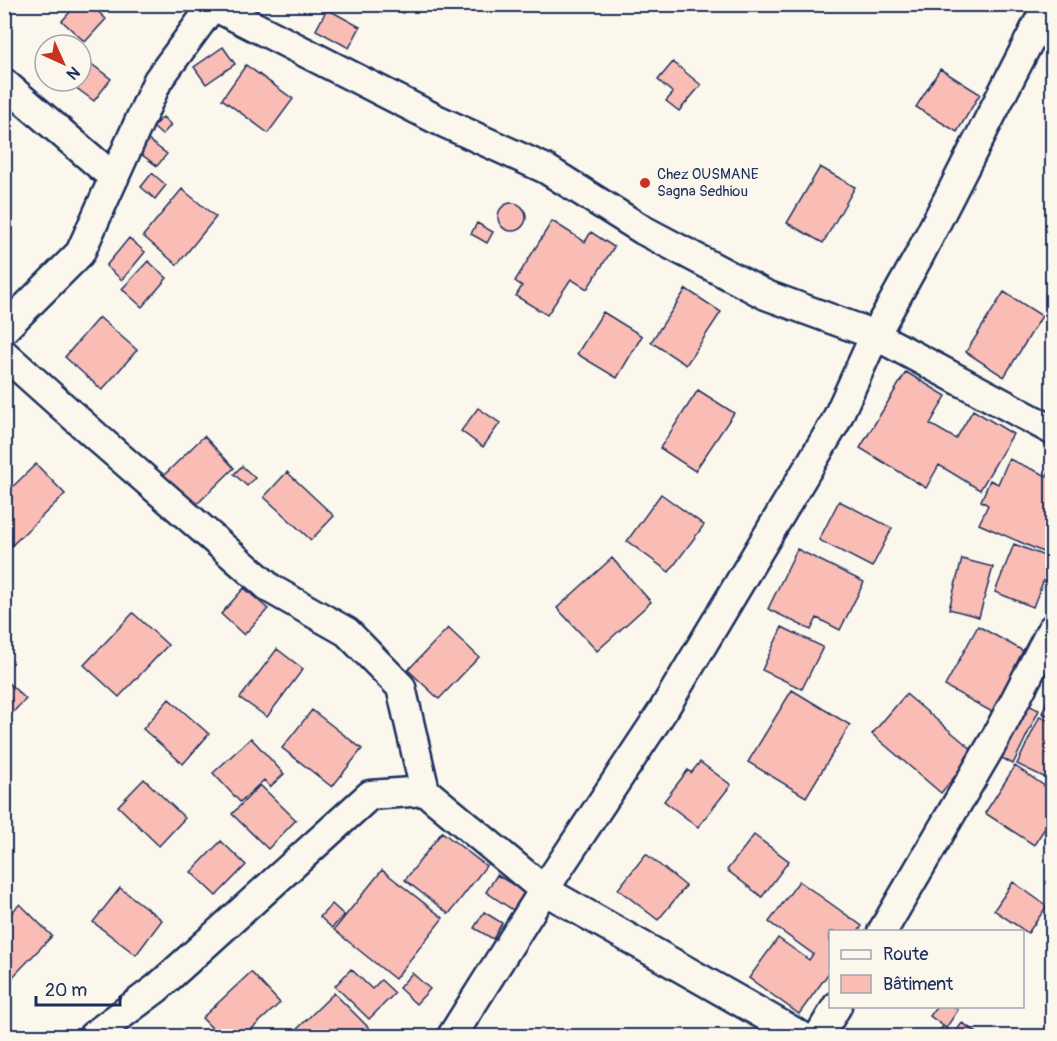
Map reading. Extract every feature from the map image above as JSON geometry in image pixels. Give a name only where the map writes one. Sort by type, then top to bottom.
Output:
[{"type":"street","points":[[452,1036],[544,890],[664,709],[829,433],[875,335],[919,256],[1048,4]]},
{"type":"street","points":[[4,329],[80,253],[158,80],[214,5],[436,119],[546,170],[643,230],[766,295],[875,335],[1053,430]]},
{"type":"street","points":[[4,83],[114,178]]},
{"type":"street","points":[[4,354],[271,589],[347,632],[401,687],[425,791],[544,890],[801,1036]]},
{"type":"street","points":[[883,930],[996,739],[1053,629]]},
{"type":"street","points":[[93,1036],[157,988],[370,795],[425,791]]},
{"type":"street","points":[[819,1036],[836,1008]]},
{"type":"building","points":[[77,4],[90,4],[106,19],[93,33],[75,33],[62,21]]},
{"type":"building","points":[[389,4],[407,4],[403,13]]},
{"type":"building","points":[[327,9],[360,27],[349,48],[316,30]]},
{"type":"building","points":[[223,47],[235,64],[206,84],[194,67]]},
{"type":"building","points":[[673,62],[701,85],[679,111],[666,101],[673,93],[658,80]]},
{"type":"building","points":[[93,65],[111,79],[94,101],[83,93],[93,93]]},
{"type":"building","points":[[246,65],[293,99],[268,133],[222,99]]},
{"type":"building","points":[[940,69],[980,94],[957,132],[916,107]]},
{"type":"building","points":[[163,117],[171,125],[162,135],[153,127]]},
{"type":"building","points":[[147,139],[167,154],[157,166],[137,151]]},
{"type":"building","points":[[820,167],[855,187],[823,243],[787,223]]},
{"type":"building","points":[[152,173],[166,185],[155,199],[141,187]]},
{"type":"building","points":[[182,189],[216,217],[177,265],[143,236]]},
{"type":"building","points":[[512,203],[522,207],[526,217],[522,227],[512,231],[502,227],[498,217],[502,207]]},
{"type":"building","points":[[552,221],[585,242],[591,232],[614,247],[587,289],[571,279],[547,315],[516,296],[522,286],[515,281]]},
{"type":"building","points":[[477,223],[493,232],[487,243],[471,234]]},
{"type":"building","points":[[129,238],[145,252],[122,280],[106,266]]},
{"type":"building","points":[[148,261],[167,278],[142,307],[122,289]]},
{"type":"building","points":[[686,289],[721,312],[686,365],[651,342]]},
{"type":"building","points":[[1004,292],[1042,316],[1004,377],[966,352]]},
{"type":"building","points":[[603,312],[642,336],[617,378],[577,354]]},
{"type":"building","points":[[99,317],[137,350],[102,390],[65,357]]},
{"type":"building","points":[[906,372],[946,396],[930,424],[956,439],[973,410],[1013,434],[980,490],[939,465],[926,488],[860,448]]},
{"type":"building","points":[[698,390],[734,413],[695,471],[660,448]]},
{"type":"building","points":[[478,408],[500,423],[483,447],[461,431]]},
{"type":"building","points":[[204,436],[234,468],[194,507],[163,476]]},
{"type":"building","points":[[1009,459],[1047,476],[1052,465],[1052,537],[1045,553],[979,524],[988,505],[981,501],[990,480],[998,484]]},
{"type":"building","points":[[36,464],[65,494],[4,553],[4,495]]},
{"type":"building","points":[[242,466],[255,478],[247,486],[234,474]]},
{"type":"building","points":[[287,472],[334,516],[311,540],[264,497]]},
{"type":"building","points":[[661,494],[704,525],[669,572],[627,541]]},
{"type":"building","points":[[839,501],[892,528],[872,567],[819,540]]},
{"type":"building","points":[[1014,544],[1052,559],[1033,607],[995,592]]},
{"type":"building","points":[[797,549],[864,582],[840,630],[817,618],[811,630],[768,609]]},
{"type":"building","points":[[612,558],[651,602],[597,651],[557,608]]},
{"type":"building","points":[[962,559],[993,567],[979,617],[949,609]]},
{"type":"building","points":[[244,588],[268,609],[244,635],[221,614]]},
{"type":"building","points":[[133,613],[168,645],[119,697],[84,665]]},
{"type":"building","points":[[978,626],[1027,653],[994,713],[945,686]]},
{"type":"building","points":[[782,627],[823,647],[802,689],[762,670]]},
{"type":"building","points":[[448,628],[479,657],[439,699],[408,670]]},
{"type":"building","points":[[277,649],[303,669],[267,717],[240,698]]},
{"type":"building","points":[[4,679],[26,699],[4,721]]},
{"type":"building","points":[[1052,688],[1052,717],[1042,713]]},
{"type":"building","points":[[792,690],[850,725],[806,797],[748,762]]},
{"type":"building","points":[[906,694],[975,752],[941,793],[872,734]]},
{"type":"building","points":[[169,699],[209,734],[183,764],[143,729]]},
{"type":"building","points":[[1024,703],[1039,710],[1013,764],[998,756]]},
{"type":"building","points":[[312,710],[362,749],[332,787],[282,748]]},
{"type":"building","points":[[1040,716],[1052,722],[1052,781],[1017,764]]},
{"type":"building","points":[[251,738],[284,774],[270,787],[264,780],[240,802],[213,773]]},
{"type":"building","points":[[700,762],[731,785],[698,827],[664,801],[688,770],[691,773]]},
{"type":"building","points":[[1015,766],[1052,791],[1052,817],[1034,845],[985,813]]},
{"type":"building","points":[[144,779],[185,818],[159,846],[118,806]]},
{"type":"building","points":[[260,785],[296,820],[268,849],[232,814]]},
{"type":"building","points":[[442,832],[486,866],[449,914],[405,880]]},
{"type":"building","points":[[754,835],[789,861],[762,897],[727,870]]},
{"type":"building","points":[[221,841],[246,865],[216,896],[191,872]]},
{"type":"building","points":[[646,854],[686,886],[658,920],[618,889]]},
{"type":"building","points":[[382,870],[443,918],[395,979],[334,930]]},
{"type":"building","points":[[497,875],[525,892],[513,910],[486,892]]},
{"type":"building","points":[[799,881],[862,926],[859,930],[829,930],[829,974],[799,1014],[749,978],[778,938],[809,960],[813,954],[769,922]]},
{"type":"building","points":[[1013,882],[1047,906],[1028,933],[994,910]]},
{"type":"building","points":[[120,888],[162,920],[136,955],[93,922]]},
{"type":"building","points":[[20,904],[52,936],[4,986],[4,920]]},
{"type":"building","points":[[332,904],[344,915],[332,928],[320,917]]},
{"type":"building","points":[[484,912],[502,923],[493,939],[474,928]]},
{"type":"building","points":[[351,969],[372,989],[381,980],[395,993],[369,1019],[335,986]]},
{"type":"building","points":[[251,972],[280,1003],[244,1036],[220,1036],[202,1018]]},
{"type":"building","points":[[412,973],[430,989],[416,1004],[399,988]]},
{"type":"building","points":[[1052,989],[1052,1005],[1045,1001]]},
{"type":"building","points":[[334,993],[369,1028],[361,1036],[290,1036]]},
{"type":"building","points":[[936,1008],[958,1010],[946,1028],[930,1016]]},
{"type":"building","points":[[962,1023],[982,1036],[936,1036],[943,1026],[954,1034]]},
{"type":"place","name":"Chez OUSMANE Sagna Sedhiou","points":[[645,183]]}]
